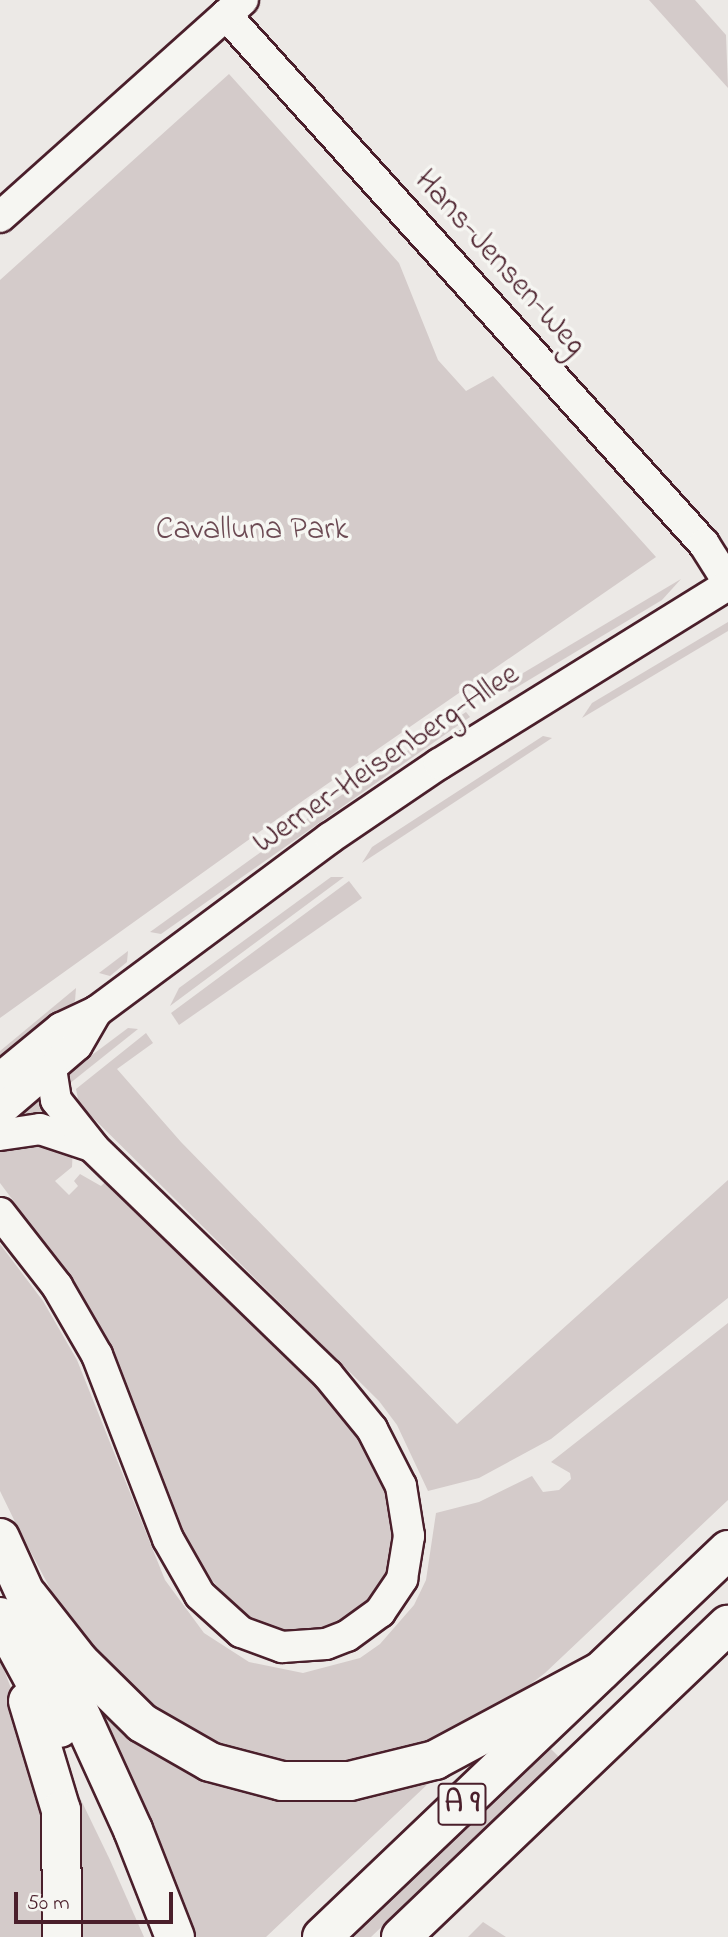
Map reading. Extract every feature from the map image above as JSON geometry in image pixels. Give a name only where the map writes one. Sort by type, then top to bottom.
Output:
[{"type":"highway","points":[[0,1538],[29,1675],[28,1701],[61,1810],[62,1937]]},
{"type":"highway","name":"A 9","points":[[322,1937],[728,1550]]},
{"type":"highway","points":[[14,1607],[79,1661],[142,1723],[210,1762],[282,1781],[350,1781],[435,1760],[601,1671]]},
{"type":"highway","points":[[14,1607],[35,1624],[133,1830],[175,1937]]},
{"type":"highway","name":"A 9","points":[[401,1937],[728,1625]]},
{"type":"highway","points":[[29,1675],[129,1867],[154,1937]]},
{"type":"street","points":[[0,217],[235,8]]},
{"type":"street","name":"Hans-Jensen-Weg","points":[[235,8],[704,544],[728,583]]},
{"type":"street","name":"Werner-Heisenberg-Allee","points":[[0,1078],[61,1028],[97,1011],[330,838],[439,764],[728,583]]},
{"type":"street","name":"Werner-Heisenberg-Allee","points":[[0,1111],[77,1045],[97,1011]]},
{"type":"street","points":[[0,1213],[57,1286],[97,1355],[168,1539],[200,1595],[241,1632],[282,1647],[326,1644],[364,1626],[393,1597],[407,1561],[407,1509],[387,1456],[372,1429],[328,1375],[94,1148],[57,1100],[51,1069]]},
{"type":"street","points":[[0,1135],[40,1129],[69,1135],[94,1148]]},
{"type":"green space","points":[[649,0],[695,0],[726,35],[728,88]]},
{"type":"green space","name":"Cavalluna Park","points":[[229,74],[399,263],[438,360],[466,391],[493,376],[656,557],[304,800],[0,1018],[0,280]]},
{"type":"green space","points":[[681,579],[662,600],[509,692],[503,685]]},
{"type":"green space","points":[[728,622],[728,631],[582,718],[592,703]]},
{"type":"green space","points":[[466,712],[470,717],[161,934],[150,932],[322,808]]},
{"type":"green space","points":[[543,736],[552,738],[362,863],[372,847]]},
{"type":"green space","points":[[331,877],[344,877],[170,1006],[179,988]]},
{"type":"green space","points":[[349,881],[362,898],[179,1025],[171,1013]]},
{"type":"green space","points":[[128,951],[127,962],[110,976],[99,973]]},
{"type":"green space","points":[[76,988],[75,1001],[0,1062],[0,1051]]},
{"type":"green space","points":[[128,1028],[138,1029],[64,1088],[68,1073]]},
{"type":"green space","points":[[146,1033],[153,1043],[117,1069],[181,1142],[457,1424],[728,1180],[728,1298],[551,1439],[479,1478],[428,1491],[397,1425],[379,1401],[79,1104],[76,1089]]},
{"type":"green space","points":[[43,1096],[57,1119],[14,1121]]},
{"type":"green space","points":[[19,1140],[73,1146],[72,1167],[55,1181],[69,1195],[78,1186],[74,1181],[80,1174],[101,1186],[110,1178],[294,1357],[344,1413],[381,1479],[393,1524],[387,1571],[365,1605],[351,1617],[315,1632],[293,1634],[271,1629],[246,1616],[205,1573],[9,1208],[15,1203],[0,1183],[0,1146]]},
{"type":"green space","points":[[0,1244],[43,1301],[77,1360],[165,1580],[204,1633],[249,1662],[303,1673],[360,1658],[380,1644],[414,1605],[426,1580],[436,1513],[479,1502],[532,1476],[543,1492],[559,1490],[571,1479],[570,1473],[551,1462],[728,1323],[728,1500],[545,1673],[474,1727],[382,1764],[261,1765],[149,1715],[69,1624],[19,1530],[0,1491]]},
{"type":"green space","points":[[0,1659],[42,1771],[52,1937],[0,1937]]},
{"type":"green space","points":[[74,1675],[170,1757],[432,1780],[266,1937],[187,1937]]},
{"type":"green space","points":[[52,1740],[110,1860],[144,1937],[72,1937]]},
{"type":"green space","points":[[551,1749],[559,1757],[371,1937],[354,1937]]},
{"type":"green space","points":[[483,1922],[506,1937],[468,1937]]}]
